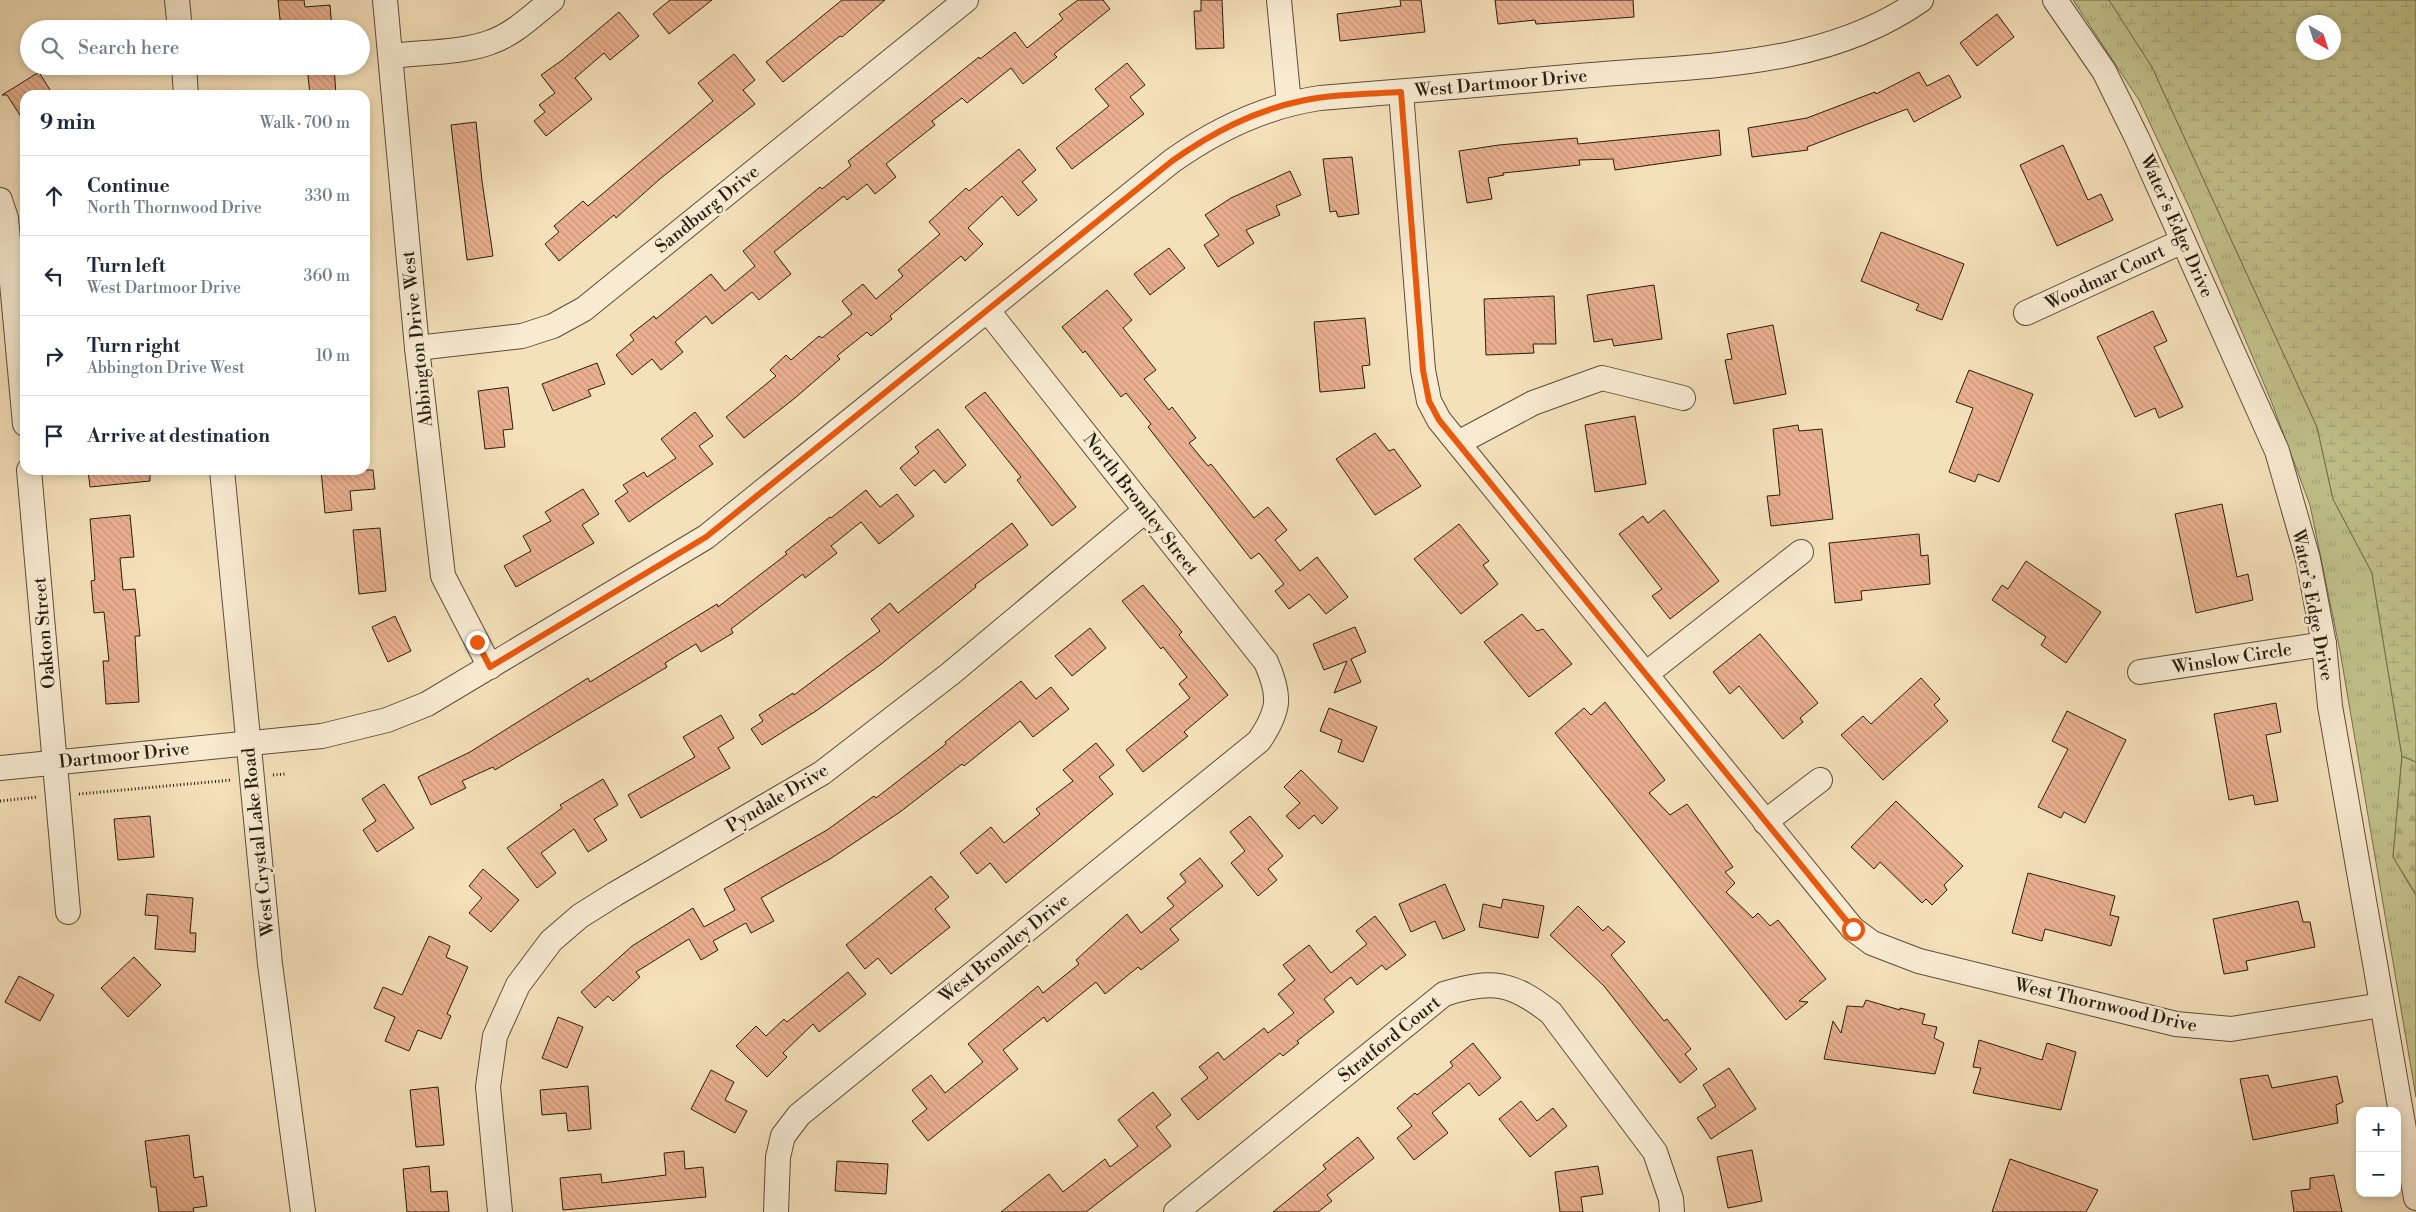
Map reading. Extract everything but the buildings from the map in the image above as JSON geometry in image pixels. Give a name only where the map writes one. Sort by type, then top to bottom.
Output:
[{"type":"street","points":[[177,0],[179,20]]},
{"type":"street","name":"Abbington Drive West","points":[[385,0],[417,348],[443,576],[490,667]]},
{"type":"street","points":[[391,56],[473,47],[492,42],[517,29],[552,0]]},
{"type":"street","name":"Sandburg Drive","points":[[417,348],[522,336],[553,326],[584,309],[966,0]]},
{"type":"street","points":[[1279,0],[1289,104]]},
{"type":"street","name":"West Dartmoor Drive","points":[[248,742],[322,736],[387,720],[427,704],[706,537],[1190,149],[1240,121],[1289,104],[1320,98],[1757,61],[1839,42],[1876,27],[1921,0]]},
{"type":"street","name":"Water’s Edge Drive","points":[[2055,0],[2104,71],[2137,138],[2277,451],[2308,559],[2324,644],[2330,706],[2416,1198]]},
{"type":"street","points":[[185,75],[186,90]]},
{"type":"street","name":"West Thornwood Drive","points":[[1401,92],[1423,370],[1429,401],[1439,420],[1853,929],[1872,943],[1919,961],[2176,1024],[2231,1029],[2382,1005]]},
{"type":"street","points":[[0,200],[6,218],[20,370]]},
{"type":"street","name":"Woodmar Court","points":[[2026,313],[2183,241]]},
{"type":"street","name":"North Bromley Street","points":[[988,311],[1266,662],[1276,684],[1276,705]]},
{"type":"street","points":[[1458,443],[1533,403],[1602,378],[1683,398]]},
{"type":"street","name":"Oakton Street","points":[[29,475],[68,912]]},
{"type":"street","name":"West Crystal Lake Road","points":[[222,475],[270,964],[303,1212]]},
{"type":"street","name":"Pyndale Drive","points":[[500,1212],[488,1087],[495,1036],[518,985],[551,941],[580,916],[615,894],[822,773],[950,674],[1146,510]]},
{"type":"street","points":[[1646,674],[1801,552]]},
{"type":"street","name":"Winslow Circle","points":[[2140,672],[2324,644]]},
{"type":"street","name":"West Bromley Drive","points":[[776,1212],[778,1157],[783,1136],[799,1115],[1259,741],[1270,725],[1276,705]]},
{"type":"street","name":"Dartmoor Drive","points":[[0,768],[248,742]]},
{"type":"street","points":[[1766,822],[1820,780]]},
{"type":"street","name":"Stratford Court","points":[[1176,1212],[1444,994],[1471,985],[1508,986],[1530,997],[1550,1013],[1655,1152],[1671,1199],[1672,1212]]},
{"type":"path","points":[[0,801],[285,774]]},
{"type":"green space","points":[[2073,0],[2109,0],[2152,67],[2317,427],[2333,499],[2372,573],[2402,756],[2393,857],[2416,896],[2416,1097],[2340,651],[2310,505],[2270,398],[2190,209],[2139,100]]},
{"type":"green space","points":[[2109,0],[2416,0],[2416,762],[2402,756],[2372,573],[2333,499],[2317,427],[2152,67]]},
{"type":"green space","points":[[2402,756],[2416,762],[2416,894],[2393,857]]},
{"type":"route","points":[[477,642],[490,667],[706,537],[1172,161],[1211,136],[1260,113],[1302,101],[1401,92],[1423,370],[1429,401],[1439,420],[1853,929]]}]
